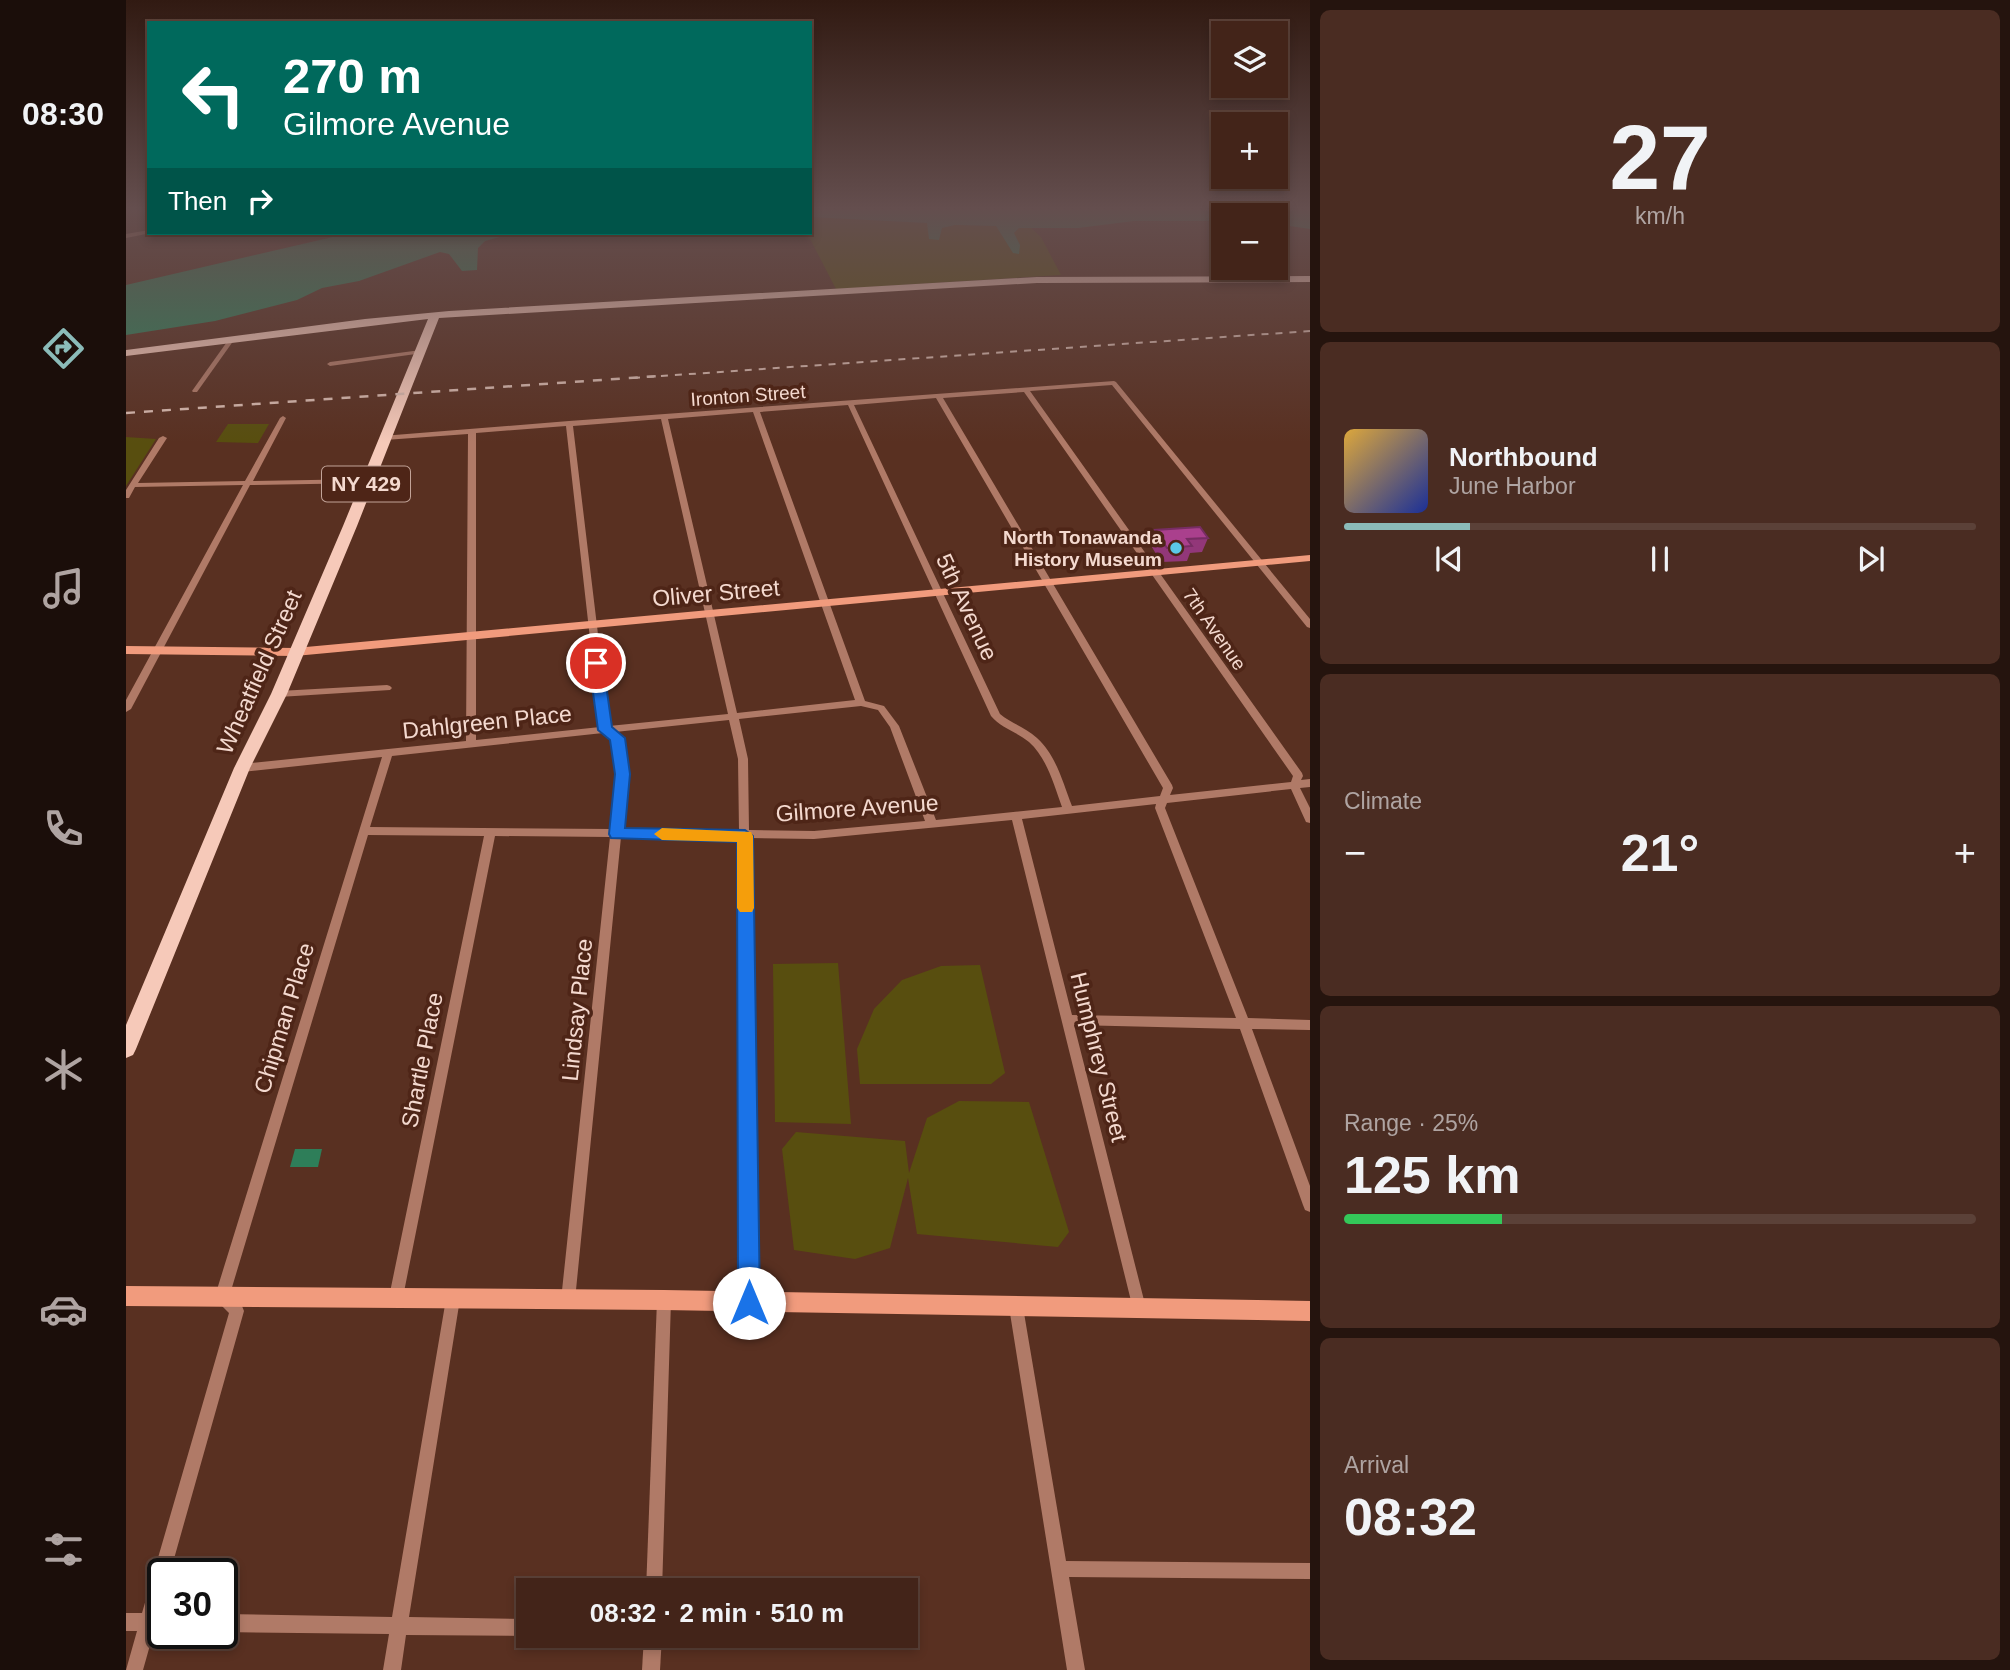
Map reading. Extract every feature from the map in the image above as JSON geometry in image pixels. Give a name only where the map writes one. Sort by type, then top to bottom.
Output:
[{"type":"main road","points":[[126,353],[435,315],[914,287]]},
{"type":"main road","name":"Wheatfield Street","points":[[126,1049],[242,768],[279,694],[435,315]]},
{"type":"main road","name":"Oliver Street","points":[[126,650],[295,652],[1310,558]]},
{"type":"main road","points":[[126,1296],[664,1300],[1310,1311]]},
{"type":"street","points":[[195,391],[231,340]]},
{"type":"street","points":[[330,364],[421,352]]},
{"type":"street","name":"Ironton Street","points":[[385,438],[1114,383],[1260,563]]},
{"type":"street","name":"7th Avenue","points":[[1026,390],[1298,776],[1294,785]]},
{"type":"street","points":[[938,396],[1168,788],[1160,807],[1310,1205]]},
{"type":"street","name":"5th Avenue","points":[[849,403],[996,716],[1004,724],[1031,738],[1041,749],[1068,809]]},
{"type":"street","points":[[755,410],[861,703],[881,708],[894,726],[932,824]]},
{"type":"street","points":[[664,417],[743,759],[749,1303]]},
{"type":"street","points":[[126,709],[284,418]]},
{"type":"street","name":"Lindsay Place","points":[[568,1300],[622,774],[617,738],[605,730],[569,424]]},
{"type":"street","points":[[471,743],[472,430]]},
{"type":"street","points":[[126,496],[163,438]]},
{"type":"street","points":[[134,485],[367,481]]},
{"type":"street","points":[[1260,563],[1310,625]]},
{"type":"street","points":[[279,694],[387,688]]},
{"type":"street","name":"Dahlgreen Place","points":[[242,768],[861,703]]},
{"type":"street","name":"Chipman Place","points":[[222,1296],[388,752]]},
{"type":"street","name":"Gilmore Avenue","points":[[363,831],[814,835],[1016,816],[1310,783]]},
{"type":"street","points":[[1294,785],[1310,819]]},
{"type":"street","name":"Humphrey Street","points":[[1016,816],[1139,1308]]},
{"type":"street","name":"Shartle Place","points":[[396,1297],[490,833]]},
{"type":"street","points":[[1069,1020],[1310,1025]]},
{"type":"street","points":[[172,1558],[237,1311],[222,1296]]},
{"type":"street","points":[[392,1670],[453,1299]]},
{"type":"street","points":[[654,1578],[664,1300]]},
{"type":"street","points":[[1016,1307],[1076,1670]]},
{"type":"street","points":[[1059,1569],[1310,1571]]},
{"type":"street","points":[[126,1622],[147,1622]]},
{"type":"street","points":[[238,1623],[516,1629]]},
{"type":"street","points":[[134,1670],[147,1640]]},
{"type":"street","points":[[651,1670],[652,1648]]},
{"type":"shaded area","points":[[126,287],[328,287],[297,300],[215,321],[126,335]]},
{"type":"shaded area","points":[[835,287],[869,287],[836,289]]},
{"type":"shaded area","points":[[228,424],[269,424],[258,443],[216,442]]},
{"type":"shaded area","points":[[126,437],[156,439],[126,486]]},
{"type":"shaded area","points":[[838,963],[851,1124],[775,1122],[773,964]]},
{"type":"shaded area","points":[[980,965],[1005,1073],[991,1084],[860,1084],[857,1049],[874,1009],[902,980],[941,966]]},
{"type":"shaded area","points":[[959,1101],[1029,1102],[1069,1232],[1058,1247],[917,1234],[908,1178],[890,1248],[855,1259],[794,1250],[782,1149],[796,1132],[905,1141],[909,1173],[927,1118]]},
{"type":"shaded area","points":[[295,1149],[322,1149],[318,1167],[290,1167]]},
{"type":"building","points":[[1200,527],[1208,538],[1187,539],[1192,546],[1167,548],[1155,530]]},
{"type":"railway","points":[[633,378],[1310,331]]},
{"type":"railway","points":[[126,413],[658,376]]},
{"type":"slow traffic","points":[[662,834],[745,836],[746,908]]},
{"type":"place","name":"North Tonawanda History Museum","points":[[1176,548]]},
{"type":"route","points":[[596,663],[605,730],[617,738],[622,774],[617,834],[745,836],[749,1303]]}]
